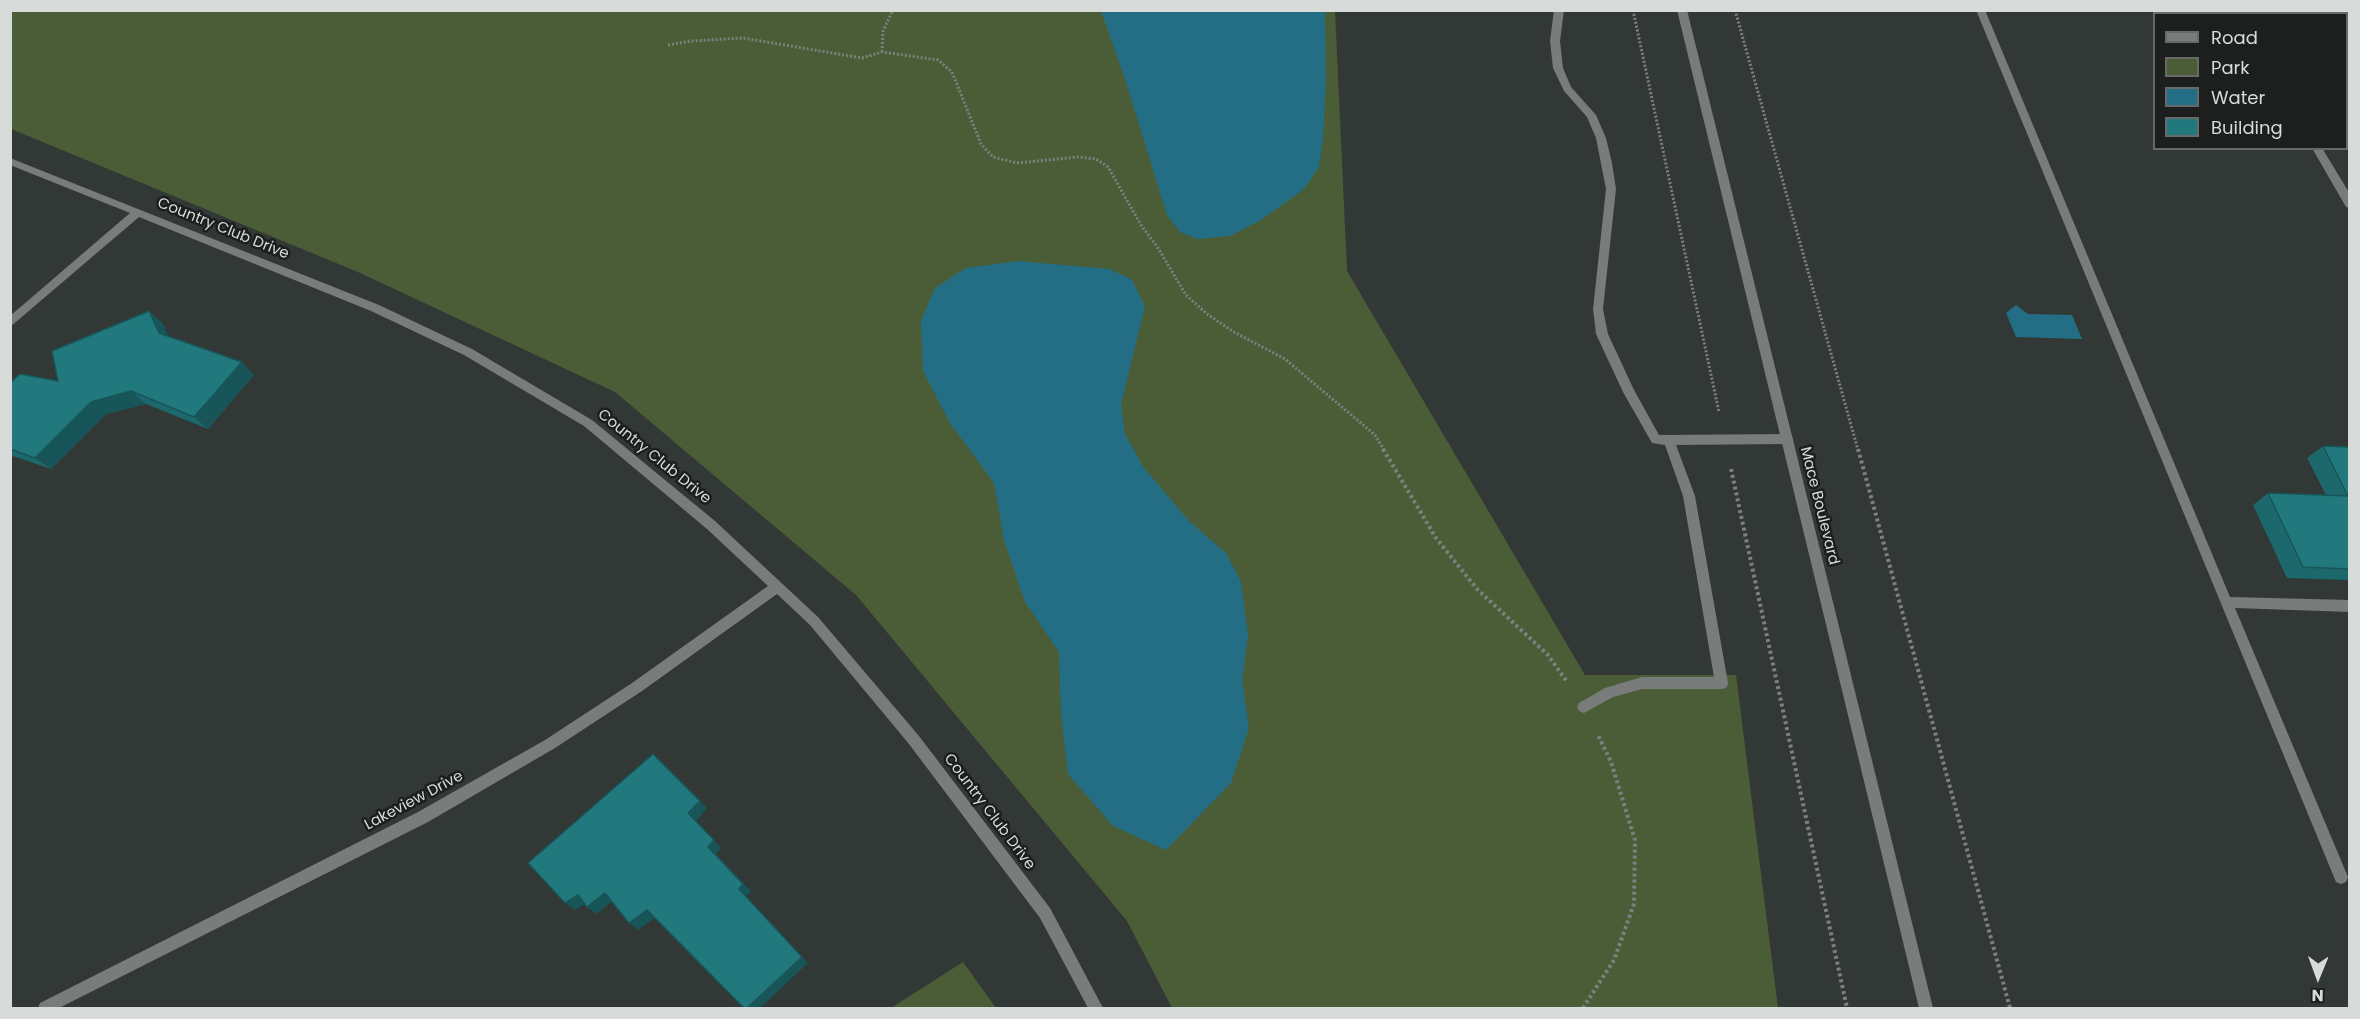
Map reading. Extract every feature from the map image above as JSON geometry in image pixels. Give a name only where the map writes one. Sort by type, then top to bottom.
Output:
[{"type":"street","points":[[1559,10],[1555,41],[1558,68],[1567,89],[1591,115],[1601,138],[1611,189],[1598,309],[1602,334],[1629,392],[1656,440],[1787,439]]},
{"type":"street","name":"Mace Boulevard","points":[[1682,10],[1926,1008]]},
{"type":"street","points":[[1980,10],[2341,877]]},
{"type":"street","points":[[2318,150],[2349,204]]},
{"type":"street","name":"Country Club Drive","points":[[10,162],[375,308],[468,352],[588,423],[711,525],[814,621],[914,740],[1045,912],[1096,1008]]},
{"type":"street","points":[[10,323],[137,213]]},
{"type":"street","points":[[1584,707],[1610,692],[1642,683],[1722,682],[1689,495],[1669,441]]},
{"type":"street","name":"Lakeview Drive","points":[[45,1008],[423,817],[531,755],[637,687],[778,586]]},
{"type":"street","points":[[2225,602],[2349,606]]},
{"type":"path","points":[[882,52],[883,31],[893,10]]},
{"type":"path","points":[[1633,10],[1847,1008]]},
{"type":"path","points":[[1735,10],[1869,489],[2010,1008]]},
{"type":"path","points":[[668,45],[691,41],[743,38],[862,58],[882,52],[938,60],[952,72],[981,144],[993,157],[1017,163],[1078,157],[1096,159],[1107,166],[1141,225],[1158,248],[1186,295],[1207,314],[1225,326],[1286,359],[1375,435],[1436,538],[1477,589],[1548,655],[1584,707],[1611,762],[1635,840],[1634,903],[1614,960],[1583,1008]]},
{"type":"green space","points":[[10,11],[1335,11],[1347,271],[1585,675],[1736,675],[1778,1008],[1172,1008],[1127,921],[856,595],[615,392],[358,272],[11,129]]},
{"type":"green space","points":[[963,962],[996,1008],[891,1008]]},
{"type":"water","points":[[1101,11],[1325,11],[1326,79],[1323,139],[1319,167],[1304,189],[1261,220],[1230,236],[1198,239],[1180,232],[1167,215],[1125,79]]},
{"type":"water","points":[[1018,261],[1110,269],[1132,280],[1145,306],[1121,405],[1125,434],[1144,468],[1189,521],[1226,553],[1241,582],[1248,635],[1242,680],[1249,728],[1231,783],[1166,850],[1113,826],[1068,774],[1061,714],[1059,652],[1025,602],[1004,540],[994,483],[950,423],[923,371],[921,321],[935,288],[966,268]]},
{"type":"water","points":[[2016,305],[2028,314],[2072,315],[2082,339],[2016,337],[2006,313]]},
{"type":"building","points":[[149,311],[159,333],[242,362],[194,417],[131,391],[91,402],[35,458],[10,449],[10,383],[20,374],[58,381],[52,351]]},
{"type":"building","points":[[2323,446],[2349,447],[2349,569],[2303,567],[2268,493],[2348,496]]},
{"type":"building","points":[[653,754],[700,801],[688,813],[714,840],[708,847],[743,884],[739,889],[802,957],[747,1008],[744,1008],[647,910],[629,923],[605,893],[587,907],[578,895],[565,903],[528,863]]}]
